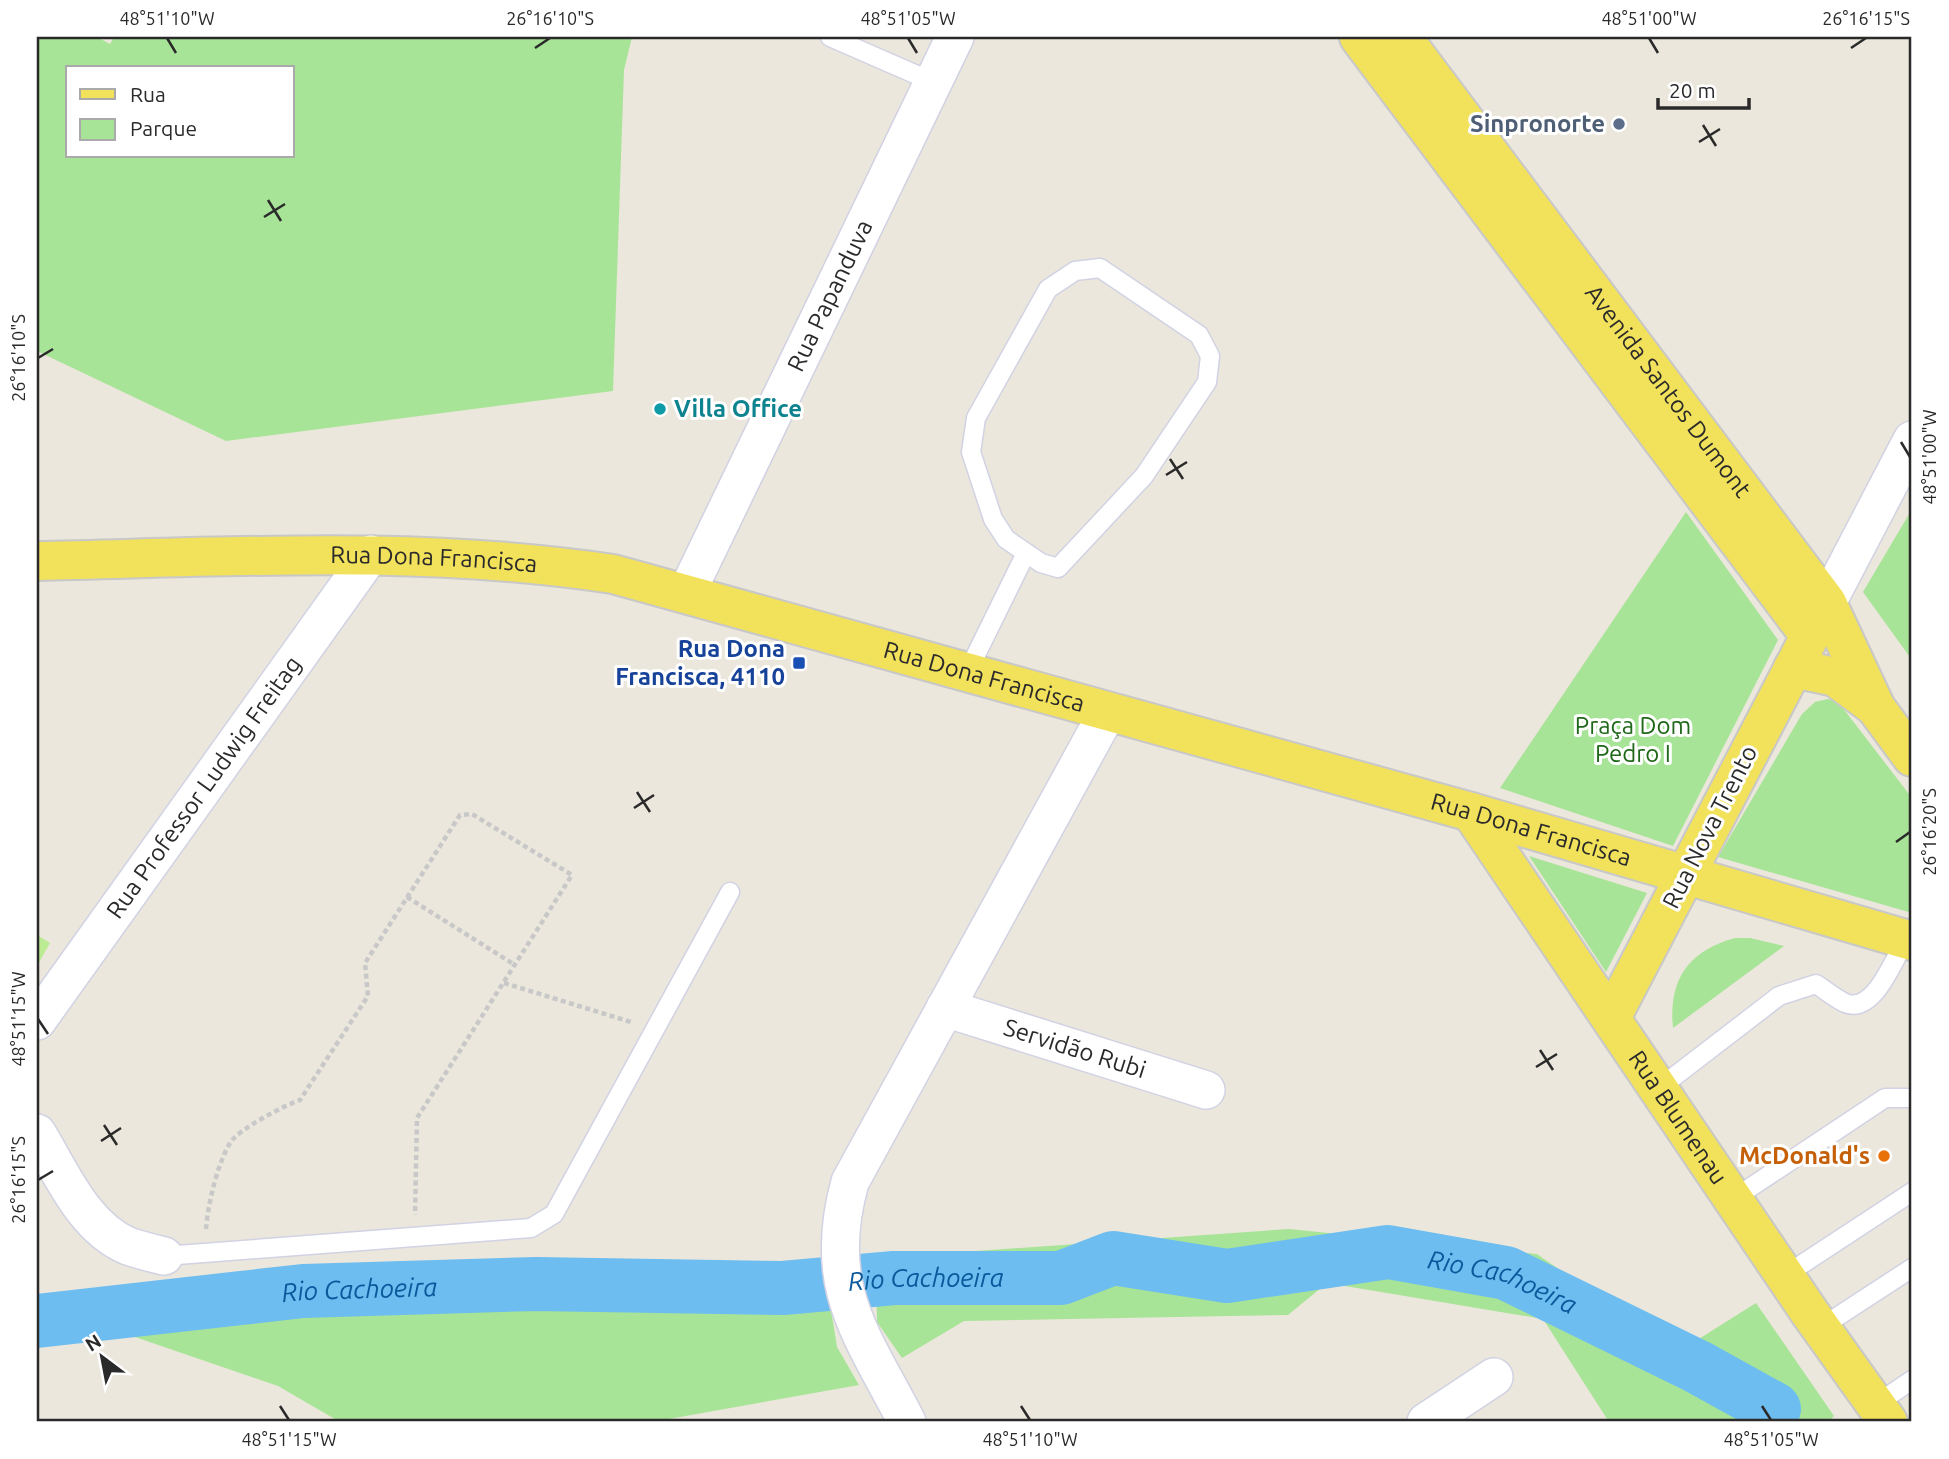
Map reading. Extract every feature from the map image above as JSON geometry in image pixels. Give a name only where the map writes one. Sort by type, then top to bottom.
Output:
[{"type":"main road","name":"Avenida Santos Dumont","points":[[1359,37],[1810,636],[1876,708],[1912,757]]},
{"type":"main road","name":"Avenida Santos Dumont","points":[[1402,37],[1810,636]]},
{"type":"main road","name":"Rua Dona Francisca","points":[[37,561],[371,554],[563,566],[613,574],[687,592],[1107,713],[1471,812],[1909,940]]},
{"type":"main road","points":[[1810,636],[1835,677],[1876,708]]},
{"type":"main road","name":"Rua Nova Trento","points":[[1611,1018],[1810,636]]},
{"type":"main road","name":"Rua Blumenau","points":[[1471,812],[1784,1276],[1882,1413]]},
{"type":"street","name":"Rua Papanduva","points":[[687,592],[955,37]]},
{"type":"street","name":"Rua Nova Trento","points":[[1810,636],[1912,440]]},
{"type":"street","name":"Rua Professor Ludwig Freitag","points":[[37,1021],[371,554]]},
{"type":"street","points":[[907,1422],[842,1283],[839,1237],[850,1182],[1107,713]]},
{"type":"street","name":"Servidão Rubi","points":[[946,1008],[1206,1090]]},
{"type":"street","points":[[37,1133],[88,1215],[106,1233],[127,1245],[164,1256]]},
{"type":"street","points":[[1426,1422],[1494,1377]]},
{"type":"lane","points":[[830,37],[933,82]]},
{"type":"lane","points":[[1100,268],[1199,335],[1210,356],[1207,382],[1144,477],[1058,568],[1041,563],[1026,553],[1006,538],[993,519],[971,452],[976,418],[1048,289],[1075,271],[1100,268]]},
{"type":"lane","points":[[967,673],[1026,553]]},
{"type":"lane","points":[[164,1256],[531,1228],[554,1213],[730,892]]},
{"type":"lane","points":[[1658,1089],[1779,996],[1816,984],[1847,1004],[1860,1004],[1874,996],[1909,940]]},
{"type":"lane","points":[[1733,1199],[1885,1098],[1912,1098]]},
{"type":"lane","points":[[1784,1276],[1912,1192]]},
{"type":"lane","points":[[1821,1328],[1912,1268]]},
{"type":"lane","points":[[1882,1413],[1912,1380]]},
{"type":"path","points":[[204,1254],[208,1207],[230,1141],[285,1105],[300,1100],[368,996],[365,962],[460,815],[472,814],[572,875],[417,1118],[414,1239]]},
{"type":"path","points":[[407,897],[515,965]]},
{"type":"path","points":[[504,983],[656,1029]]},
{"type":"green space","points":[[37,37],[97,37],[110,44],[114,37],[632,37],[624,70],[613,391],[226,441],[37,351]]},
{"type":"green space","points":[[1912,509],[1912,660],[1863,592]]},
{"type":"green space","name":"Praça Dom Pedro I","points":[[1686,512],[1778,640],[1673,846],[1500,788]]},
{"type":"green space","points":[[1828,699],[1839,703],[1912,798],[1912,913],[1718,857],[1802,714],[1815,702]]},
{"type":"green space","points":[[1529,856],[1647,893],[1606,972]]},
{"type":"green space","points":[[37,935],[50,943],[37,966]]},
{"type":"green space","points":[[1735,938],[1750,938],[1784,946],[1673,1028],[1674,996],[1684,970],[1705,951]]},
{"type":"green space","points":[[1289,1229],[1537,1254],[1633,1321],[1686,1347],[1756,1303],[1834,1416],[1828,1422],[1609,1422],[1543,1319],[1327,1283],[1288,1315],[964,1321],[902,1358],[877,1322],[876,1258]]},
{"type":"green space","points":[[601,1272],[650,1292],[711,1293],[712,1300],[723,1303],[756,1294],[765,1298],[796,1292],[830,1303],[837,1347],[859,1385],[652,1422],[340,1422],[278,1386],[100,1325],[156,1325],[212,1320],[248,1309],[266,1316],[376,1292],[490,1306],[512,1294],[544,1300],[561,1285]]},
{"type":"waterway","name":"Rio Cachoeira","points":[[37,1321],[303,1291],[536,1284],[783,1288],[894,1278],[1061,1278],[1113,1258],[1227,1276],[1388,1252],[1506,1273],[1698,1367],[1774,1409]]},
{"type":"place","name":"Sinpronorte","points":[[1619,124]]},
{"type":"place","name":"Villa Office","points":[[660,409]]},
{"type":"place","name":"Rua Dona Francisca, 4110","points":[[799,663]]},
{"type":"place","name":"McDonald's","points":[[1884,1156]]}]
